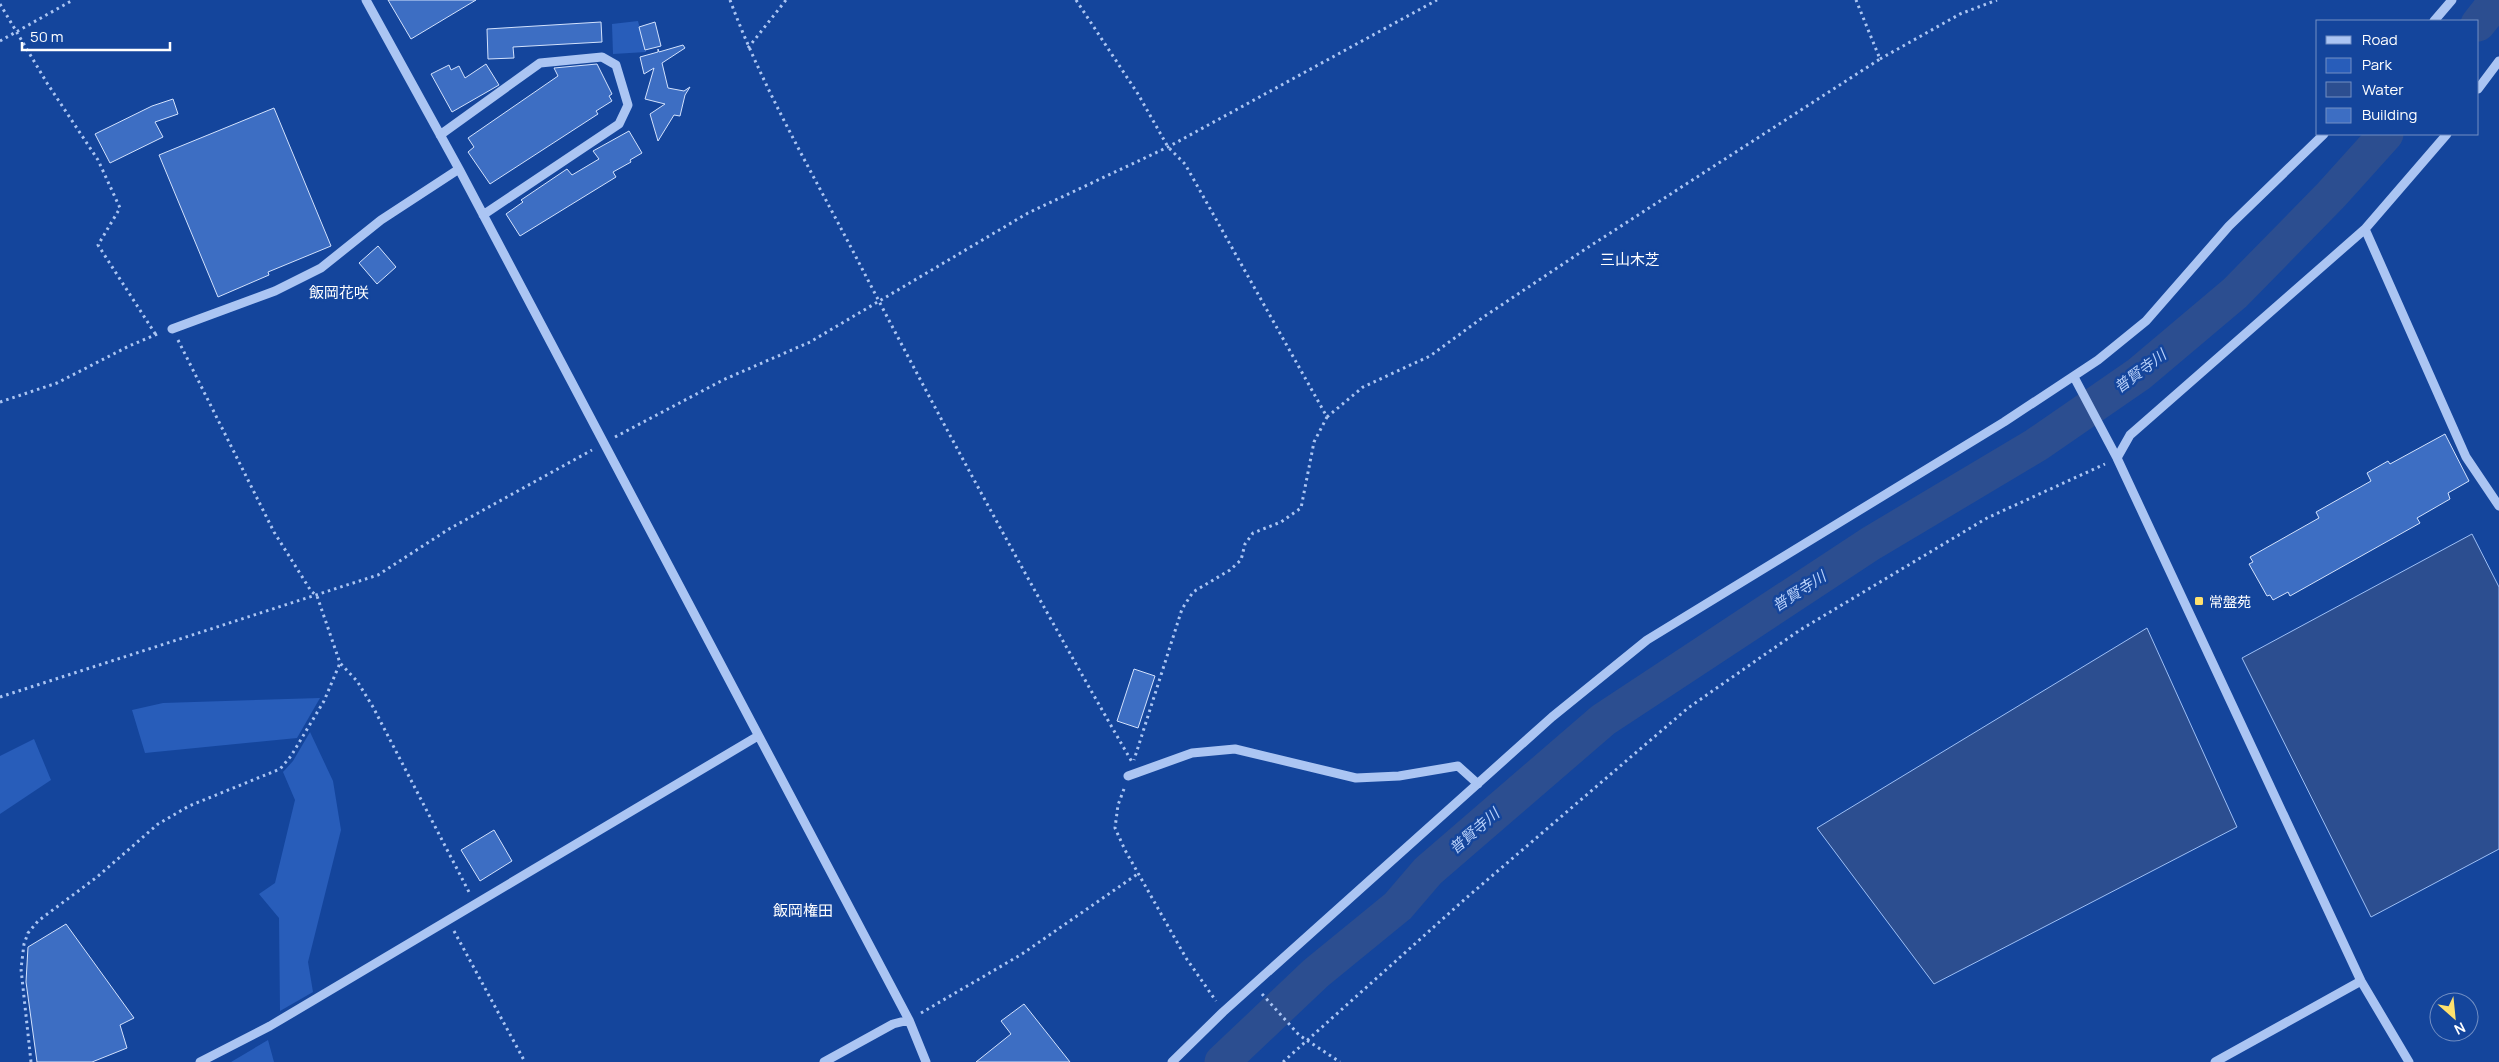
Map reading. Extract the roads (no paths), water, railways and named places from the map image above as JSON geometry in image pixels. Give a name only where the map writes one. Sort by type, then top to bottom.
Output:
[{"type":"street","points":[[366,0],[459,169],[909,1020],[926,1062]]},
{"type":"street","points":[[2435,20],[2452,0]]},
{"type":"street","points":[[440,135],[540,63],[602,57],[616,65],[628,105],[619,124],[483,215]]},
{"type":"street","points":[[2479,88],[2499,61]]},
{"type":"street","points":[[1172,1062],[1223,1012],[1552,717],[1647,640],[1995,428],[2098,360],[2146,321],[2229,226],[2323,135]]},
{"type":"street","points":[[2117,458],[2130,435],[2365,229],[2446,135]]},
{"type":"street","points":[[172,329],[275,292],[321,268],[381,220],[459,169]]},
{"type":"street","points":[[2365,229],[2466,457],[2499,506]]},
{"type":"street","points":[[2074,376],[2108,439],[2361,980],[2409,1062]]},
{"type":"street","points":[[200,1062],[270,1026],[758,736]]},
{"type":"street","points":[[1128,776],[1192,754],[1234,749],[1356,778],[1399,776],[1458,766],[1478,784]]},
{"type":"street","points":[[2215,1062],[2361,980]]},
{"type":"street","points":[[824,1062],[893,1024],[909,1020]]},
{"type":"water","points":[[2472,534],[2499,587],[2499,849],[2371,917],[2242,658]]},
{"type":"water","points":[[2147,628],[2237,827],[1934,984],[1817,828]]},
{"type":"waterway","name":"普賢寺川","points":[[2479,23],[2497,0]]},
{"type":"waterway","name":"普賢寺川","points":[[1222,1062],[1316,973],[1398,906],[1428,871],[1603,720],[1870,544],[2036,445],[2139,374],[2235,293],[2331,195],[2385,135]]},
{"type":"place","name":"常盤苑","points":[[2199,601]]},
{"type":"district","name":"三山木芝","points":[[1630,259]]},
{"type":"district","name":"飯岡花咲","points":[[339,292]]},
{"type":"district","name":"飯岡権田","points":[[803,910]]}]
